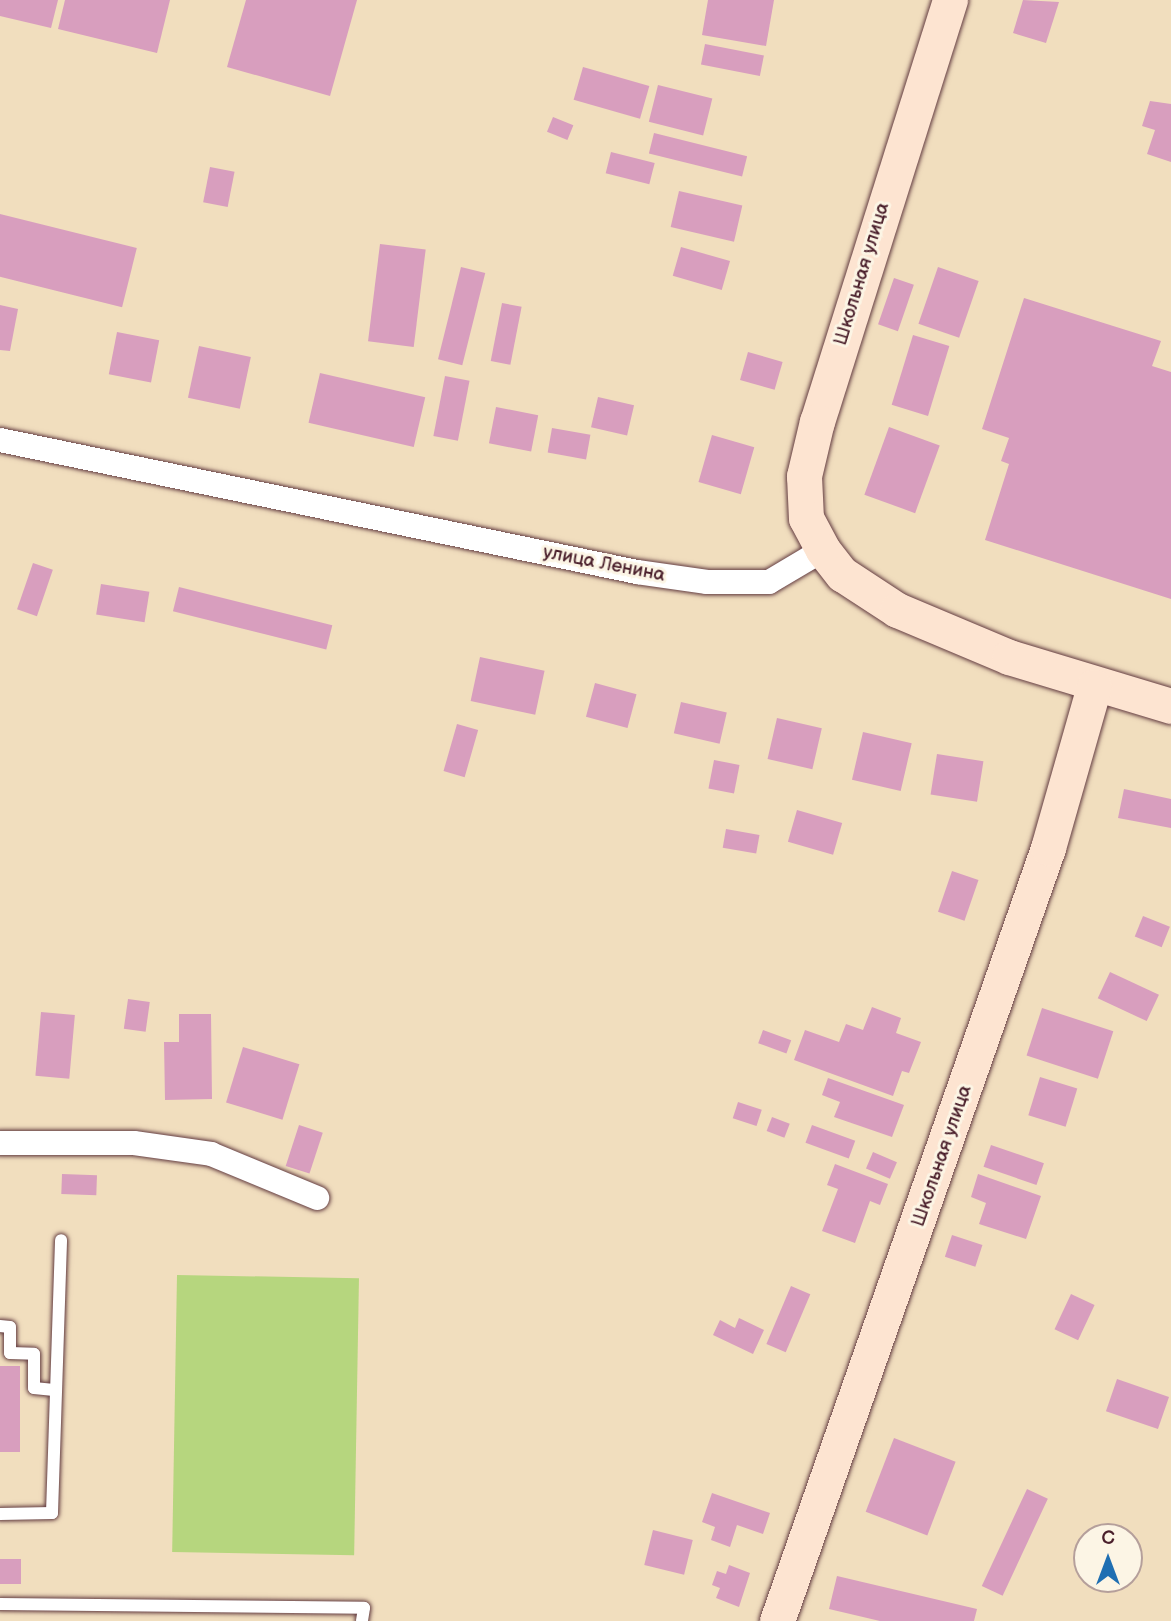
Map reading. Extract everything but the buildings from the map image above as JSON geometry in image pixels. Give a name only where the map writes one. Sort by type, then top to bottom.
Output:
[{"type":"street","name":"Школьная улица","points":[[822,550],[806,518],[803,498],[814,432],[950,0]]},
{"type":"street","name":"улица Ленина","points":[[0,440],[637,572],[707,582],[769,582],[822,550]]},
{"type":"street","points":[[822,550],[863,592],[897,610],[1094,686],[1171,706]]},
{"type":"street","name":"Школьная улица","points":[[777,1621],[1044,861],[1094,686]]},
{"type":"street","points":[[0,1143],[134,1143],[211,1154],[317,1198]]},
{"type":"lane","points":[[0,1514],[52,1513],[61,1240]]},
{"type":"lane","points":[[0,1326],[10,1327],[10,1353],[34,1354],[34,1388],[54,1390]]},
{"type":"lane","points":[[0,1604],[364,1608],[362,1621]]},
{"type":"green space","points":[[177,1275],[359,1278],[354,1555],[172,1552]]}]
